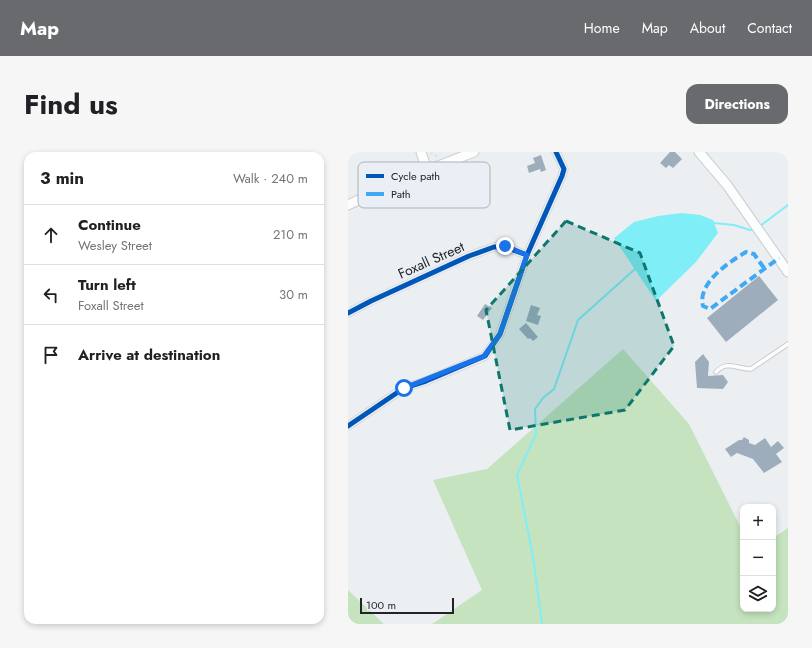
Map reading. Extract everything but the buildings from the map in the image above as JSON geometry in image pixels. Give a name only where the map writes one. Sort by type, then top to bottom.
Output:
[{"type":"main road","points":[[420,152],[424,162]]},
{"type":"main road","points":[[448,162],[474,152]]},
{"type":"main road","points":[[699,152],[716,171],[788,272]]},
{"type":"main road","points":[[348,205],[358,201]]},
{"type":"street","points":[[348,426],[404,388],[484,356],[500,334],[527,255],[562,176],[564,170],[556,152]]},
{"type":"street","name":"Foxall Street","points":[[348,313],[455,262],[494,247],[505,246],[527,255]]},
{"type":"lane","points":[[716,372],[720,368],[728,365],[751,369],[788,344]]},
{"type":"path","points":[[429,152],[439,157]]},
{"type":"highlighted area","points":[[566,221],[640,253],[674,346],[625,410],[510,430],[486,310]]},
{"type":"green space","points":[[623,349],[689,424],[740,526],[740,612],[776,612],[776,536],[788,528],[788,624],[432,624],[482,590],[433,480],[487,469]]},
{"type":"green space","points":[[348,590],[384,624],[348,624]]},
{"type":"water","points":[[682,213],[700,215],[713,220],[718,233],[696,262],[656,301],[614,238],[634,222],[658,216]]},
{"type":"waterway","points":[[760,226],[788,205]]},
{"type":"waterway","points":[[714,223],[734,225],[755,230]]},
{"type":"waterway","points":[[542,624],[533,557],[517,475],[536,434],[535,409],[543,398],[554,389],[578,320],[635,269]]},
{"type":"marked path","points":[[764,268],[754,254],[746,252],[739,256],[723,267],[709,281],[702,297],[703,306],[710,309],[779,258]]},
{"type":"cycle path","points":[[348,426],[404,388],[426,381],[485,356],[500,334],[527,255],[562,176],[564,169],[556,152]]},
{"type":"cycle path","points":[[348,313],[469,256],[494,247],[505,247],[527,255]]},
{"type":"route","points":[[404,388],[426,381],[481,358],[491,348],[500,334],[527,255],[505,246]]}]
